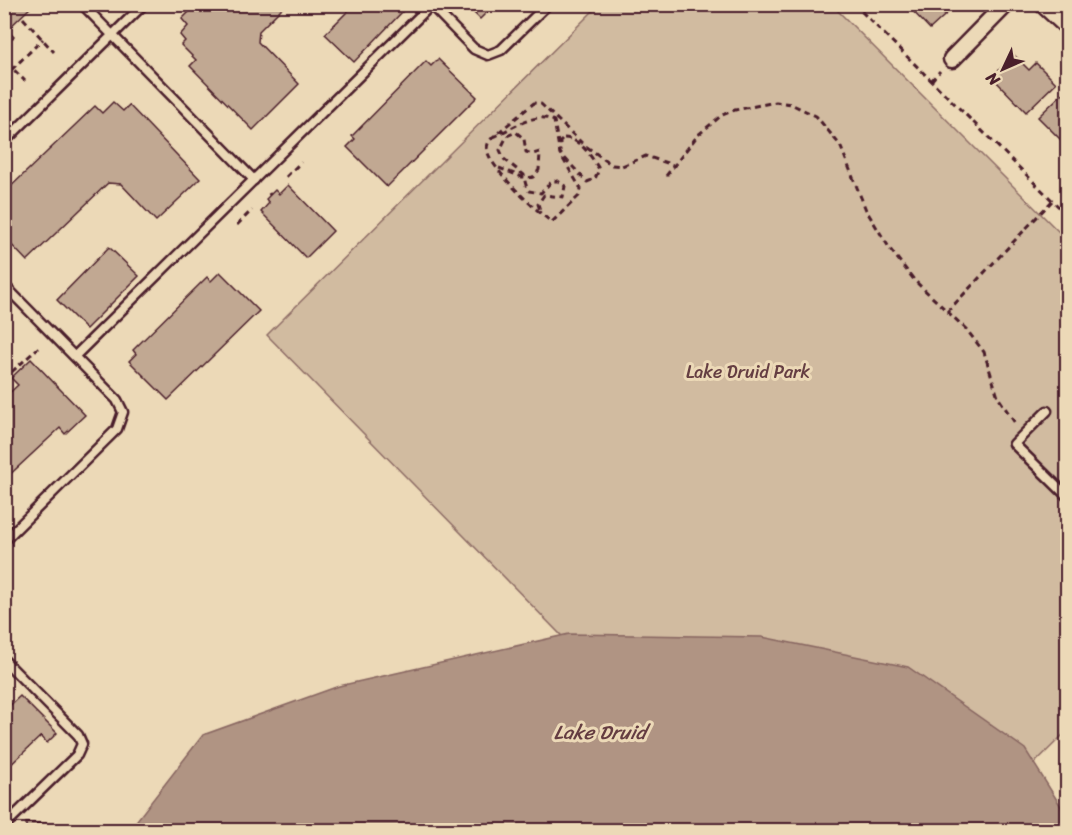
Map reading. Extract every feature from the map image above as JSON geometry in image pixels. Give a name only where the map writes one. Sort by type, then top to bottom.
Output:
[{"type":"street","points":[[952,60],[1006,4]]},
{"type":"street","points":[[1043,4],[1068,27]]},
{"type":"lane","points":[[82,4],[254,180]]},
{"type":"lane","points":[[4,142],[144,4]]},
{"type":"lane","points":[[75,356],[431,5],[474,49],[488,55],[501,50],[548,4]]},
{"type":"lane","points":[[4,285],[117,400],[123,412],[121,424],[4,540]]},
{"type":"lane","points":[[1047,411],[1014,444],[1068,497]]},
{"type":"lane","points":[[4,660],[78,735],[82,744],[77,755],[4,826]]},
{"type":"path","points":[[854,4],[1068,216]]},
{"type":"path","points":[[23,18],[54,52]]},
{"type":"path","points":[[4,77],[43,39]]},
{"type":"path","points":[[7,63],[24,81]]},
{"type":"path","points":[[666,176],[698,135],[722,115],[764,102],[791,104],[816,116],[834,135],[866,210],[890,249],[915,281],[966,329],[984,352],[998,398],[1024,434]]},
{"type":"path","points":[[493,137],[517,124],[549,118],[554,122],[557,129],[556,142],[560,153],[580,186],[581,193],[555,221],[544,216],[493,163],[487,146],[493,137],[529,105],[541,104],[604,160]]},
{"type":"path","points":[[493,163],[500,169],[524,177],[533,177],[538,173],[540,154],[526,152],[524,140],[516,132],[504,140],[500,154],[524,177],[527,188],[538,194],[552,181],[558,181],[566,186],[567,190],[563,196],[548,194],[541,198],[538,204],[544,216]]},
{"type":"path","points":[[567,138],[580,144],[598,168],[598,175],[587,182],[560,153],[560,142],[567,138]]},
{"type":"path","points":[[591,156],[622,166],[646,156],[674,165]]},
{"type":"path","points":[[286,177],[301,162]]},
{"type":"path","points":[[947,312],[1052,201]]},
{"type":"path","points":[[237,225],[252,210]]},
{"type":"path","points":[[4,379],[38,348]]},
{"type":"green space","name":"Lake Druid Park","points":[[599,5],[832,5],[1067,240],[1067,731],[967,830],[752,830],[267,335]]},
{"type":"water","name":"Lake Druid","points":[[569,634],[762,637],[908,667],[1025,749],[1067,816],[1067,830],[133,830],[134,824],[203,735],[339,686]]},
{"type":"building","points":[[4,4],[29,4],[31,7],[7,30],[14,37],[4,46]]},
{"type":"building","points":[[197,4],[286,4],[259,31],[258,42],[299,84],[253,130],[190,66],[196,60],[181,45],[185,41],[180,35],[188,26],[182,19]]},
{"type":"building","points":[[355,4],[398,4],[404,10],[354,62],[325,34]]},
{"type":"building","points":[[465,4],[495,4],[480,19]]},
{"type":"building","points":[[906,4],[952,4],[954,7],[930,29]]},
{"type":"building","points":[[1014,55],[1029,70],[1036,63],[1056,83],[1026,112],[992,77]]},
{"type":"building","points":[[438,59],[477,97],[387,187],[347,147],[355,139],[352,136],[426,61],[431,66]]},
{"type":"building","points":[[1063,93],[1068,97],[1068,147],[1038,117]]},
{"type":"building","points":[[113,102],[123,111],[129,105],[200,179],[156,221],[121,184],[108,183],[27,261],[4,237],[4,193],[95,106],[102,113]]},
{"type":"building","points":[[288,185],[333,231],[306,258],[261,212],[269,203],[266,199],[275,190],[279,194]]},
{"type":"building","points":[[109,247],[139,276],[86,329],[57,300]]},
{"type":"building","points":[[220,272],[259,311],[168,400],[129,361],[136,354],[133,350],[207,277],[211,281]]},
{"type":"building","points":[[31,359],[85,415],[65,434],[60,428],[4,480],[4,398],[18,385],[11,378]]},
{"type":"building","points":[[20,696],[57,733],[47,743],[41,736],[4,771],[4,711]]},
{"type":"building","points":[[26,823],[76,824],[76,830],[26,830]]}]
